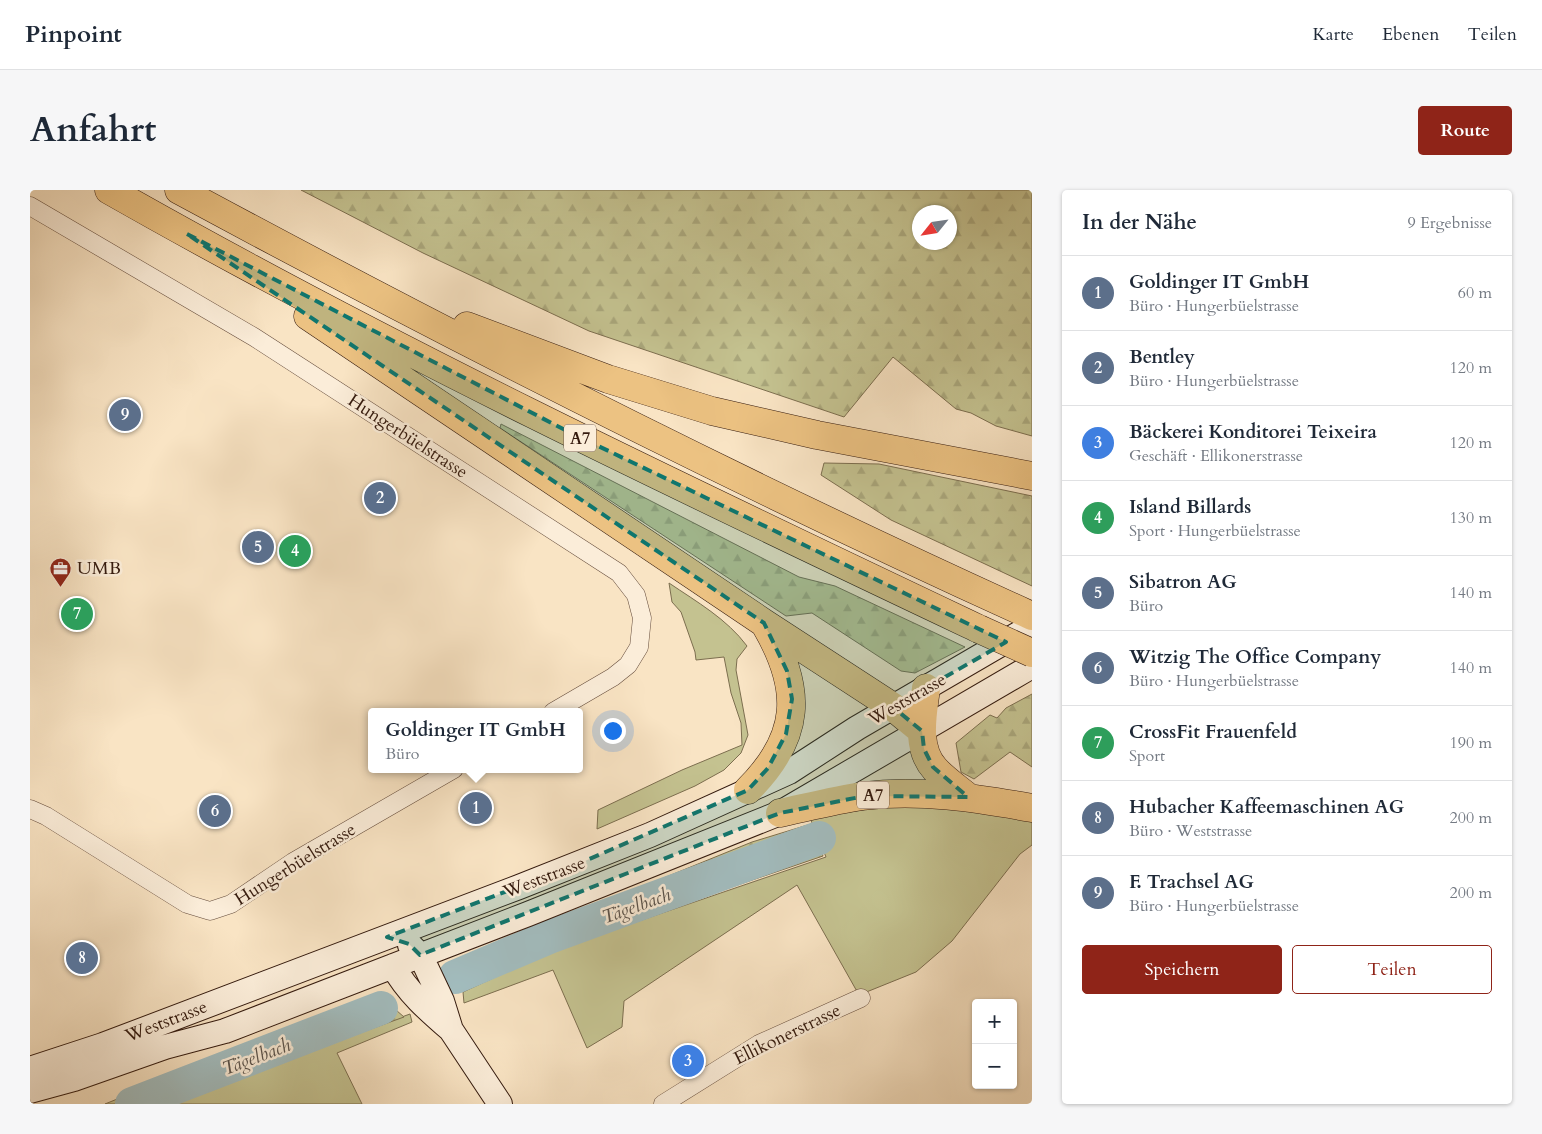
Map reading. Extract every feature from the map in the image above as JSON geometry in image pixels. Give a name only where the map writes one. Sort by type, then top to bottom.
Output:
[{"type":"highway","name":"A7","points":[[110,190],[187,234],[334,312],[567,431],[744,518],[1032,654]]},
{"type":"highway","name":"A7","points":[[180,190],[356,286],[583,401],[772,494],[1022,612]]},
{"type":"highway","name":"A7","points":[[187,234],[764,623],[893,707],[922,731]]},
{"type":"highway","name":"A7","points":[[356,286],[591,373],[687,404],[817,435],[1032,476]]},
{"type":"highway","name":"A7","points":[[748,790],[768,768],[777,754],[786,734],[791,711],[791,691],[787,671],[782,657],[764,623]]},
{"type":"highway","points":[[926,688],[922,731],[924,749],[933,767],[968,797]]},
{"type":"highway","name":"A7","points":[[780,813],[865,796],[914,794],[968,797],[1032,808]]},
{"type":"main road","name":"Weststrasse","points":[[30,1069],[103,1045],[650,835],[789,772],[893,707],[1032,626]]},
{"type":"main road","name":"Weststrasse","points":[[30,1091],[74,1079],[165,1047],[225,1031],[396,971],[780,813],[1032,666]]},
{"type":"main road","points":[[388,936],[409,944],[423,960],[434,1004]]},
{"type":"main road","points":[[396,971],[434,1004],[500,1104]]},
{"type":"main road","name":"Weststrasse","points":[[36,1104],[74,1079]]},
{"type":"street","name":"Hungerbüelstrasse","points":[[30,206],[254,337],[619,573],[636,595],[642,618],[638,647],[628,665],[613,677],[560,708]]},
{"type":"street","name":"Hungerbüelstrasse","points":[[30,809],[52,820],[186,904],[210,911],[231,904],[293,862],[447,773]]},
{"type":"street","name":"Ellikonerstrasse","points":[[663,1104],[760,1044],[861,998]]},
{"type":"highlighted area","points":[[187,234],[567,431],[1006,642],[893,707],[922,731],[924,749],[933,767],[968,797],[865,796],[780,813],[420,955],[409,944],[387,937],[578,864],[748,790],[768,768],[786,734],[792,699],[787,671],[764,623]]},
{"type":"green space","points":[[301,190],[1032,190],[1032,436],[996,426],[971,413],[956,409],[893,357],[844,417],[589,331],[423,253]]},
{"type":"green space","points":[[501,424],[799,577],[835,586],[965,647],[915,673],[901,671],[812,613],[786,616],[500,428]]},
{"type":"green space","points":[[824,463],[879,464],[1032,496],[1032,586],[891,520],[821,475]]},
{"type":"green space","points":[[669,583],[721,619],[747,646],[737,659],[736,670],[748,735],[741,753],[724,770],[695,786],[597,829],[598,810],[682,770],[742,745],[741,723],[731,693],[724,657],[696,660],[681,612],[672,602]]},
{"type":"green space","points":[[1032,694],[1032,767],[1010,752],[974,779],[961,772],[956,743],[990,715],[997,718],[1006,708]]},
{"type":"green space","points":[[941,805],[1032,818],[1032,845],[1020,854],[952,941],[916,972],[859,995],[797,885],[624,1001],[622,1027],[587,1048],[553,970],[464,1003],[463,992],[554,950],[826,857],[810,818],[881,807]]},
{"type":"green space","points":[[811,824],[823,856],[646,916],[554,950],[462,990],[457,968],[509,941],[752,842]]},
{"type":"green space","points":[[369,996],[380,996],[404,1017],[163,1104],[105,1104]]},
{"type":"green space","points":[[410,1014],[412,1022],[337,1053],[362,1104],[160,1104]]},
{"type":"waterway","name":"Tägelbach","points":[[455,977],[549,937],[819,838]]},
{"type":"waterway","name":"Tägelbach","points":[[132,1104],[381,1008]]},
{"type":"place","name":"F. Trachsel AG","points":[[125,415]]},
{"type":"place","name":"Bentley","points":[[380,498]]},
{"type":"place","name":"Sibatron AG","points":[[258,547]]},
{"type":"place","name":"Island Billards","points":[[295,551]]},
{"type":"place","name":"UMB","points":[[61,587]]},
{"type":"place","name":"CrossFit Frauenfeld","points":[[77,614]]},
{"type":"place","name":"Goldinger IT GmbH","points":[[476,808]]},
{"type":"place","name":"Witzig The Office Company","points":[[215,811]]},
{"type":"place","name":"Hubacher Kaffeemaschinen AG","points":[[82,958]]},
{"type":"place","name":"Bäckerei Konditorei Teixeira","points":[[688,1061]]}]
